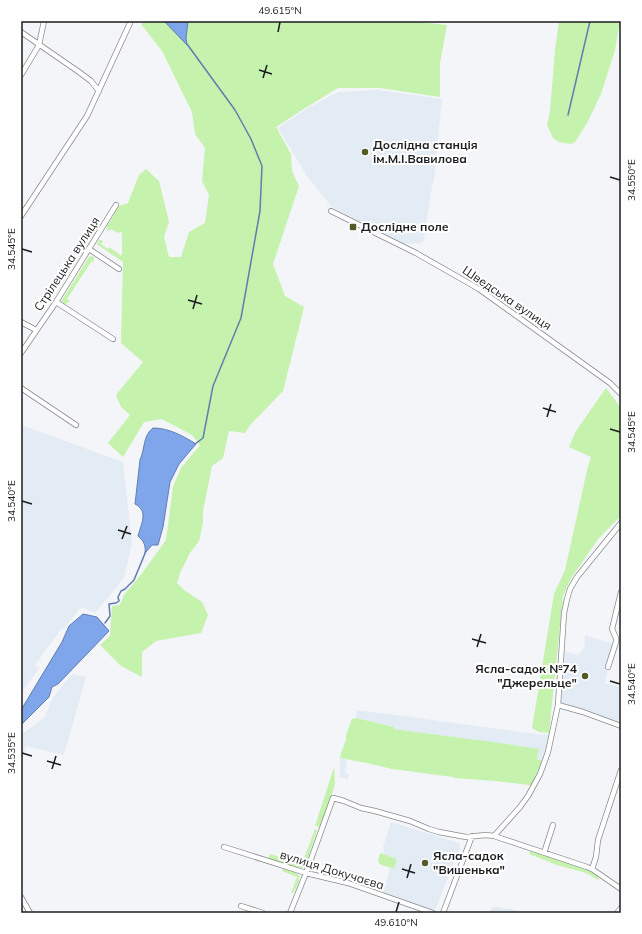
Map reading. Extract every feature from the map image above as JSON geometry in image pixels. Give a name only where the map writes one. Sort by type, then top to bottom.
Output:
[{"type":"street","points":[[21,75],[39,45],[44,21]]},
{"type":"street","points":[[21,216],[87,116],[130,21]]},
{"type":"street","points":[[21,32],[79,72],[91,82],[98,91]]},
{"type":"street","name":"Стрілецька вулиця","points":[[21,353],[56,302],[116,205]]},
{"type":"street","name":"Шведська вулиця","points":[[331,212],[453,273],[495,299],[610,384],[621,394]]},
{"type":"street","points":[[89,249],[119,269]]},
{"type":"street","points":[[56,302],[113,339]]},
{"type":"street","points":[[21,322],[36,330]]},
{"type":"street","points":[[21,388],[76,425]]},
{"type":"street","points":[[494,836],[524,801],[537,780],[548,752],[558,706],[564,613],[568,594],[577,577],[621,523]]},
{"type":"street","points":[[608,667],[616,641],[612,629],[621,592]]},
{"type":"street","points":[[558,706],[583,712],[621,726]]},
{"type":"street","points":[[592,870],[596,857],[598,840],[621,770]]},
{"type":"street","points":[[290,913],[333,798],[359,808],[410,822],[431,830],[466,837],[486,835],[494,836],[592,870],[621,889]]},
{"type":"street","points":[[544,853],[553,825]]},
{"type":"street","points":[[443,913],[472,836]]},
{"type":"street","name":"вулиця Докучаєва","points":[[224,847],[306,873],[348,883],[433,913]]},
{"type":"street","points":[[21,897],[30,913]]},
{"type":"street","points":[[241,906],[263,913]]},
{"type":"street","points":[[617,913],[621,908]]},
{"type":"shaded area","name":"Дослідна станція ім.М.І.Вавилова","points":[[379,90],[442,99],[434,181],[432,185],[424,240],[422,243],[403,244],[332,207],[307,176],[278,128],[306,109],[338,92]]},
{"type":"shaded area","points":[[21,425],[123,462],[132,543],[124,578],[95,613],[81,607],[64,629],[62,628],[35,665],[39,668],[21,693]]},
{"type":"shaded area","name":"Ясла-садок №74 \"Джерельце\"","points":[[585,635],[613,644],[605,684],[621,687],[621,724],[561,703],[565,652],[579,655],[580,652],[583,651],[585,645]]},
{"type":"shaded area","points":[[72,674],[86,677],[64,755],[26,746],[21,763],[21,735],[45,717],[52,699]]},
{"type":"shaded area","points":[[357,710],[549,735],[542,761],[537,759],[539,749],[394,729],[394,727],[356,718]]},
{"type":"shaded area","points":[[340,758],[347,760],[345,773],[349,774],[348,779],[339,777]]},
{"type":"shaded area","name":"Ясла-садок \"Вишенька\"","points":[[391,822],[459,843],[460,847],[436,908],[430,911],[383,894],[390,868],[394,869],[397,859],[383,854],[383,847]]},
{"type":"shaded area","points":[[492,907],[506,908],[524,913],[490,913]]},
{"type":"green space","points":[[146,21],[409,21],[447,25],[440,63],[440,97],[380,88],[338,88],[276,127],[291,154],[292,171],[299,186],[273,264],[285,296],[304,307],[283,391],[250,425],[245,433],[229,431],[223,458],[212,466],[199,541],[190,553],[180,573],[177,583],[184,590],[202,602],[208,615],[201,633],[156,641],[142,652],[142,677],[121,666],[100,645],[110,636],[112,606],[120,605],[124,595],[166,540],[173,487],[181,468],[200,445],[192,435],[162,419],[144,422],[123,457],[108,443],[130,415],[121,407],[116,395],[143,362],[121,343],[123,262],[97,244],[99,240],[101,240],[103,241],[101,244],[108,249],[109,247],[122,256],[122,232],[118,233],[111,229],[110,231],[107,229],[107,225],[113,216],[116,205],[119,206],[128,203],[139,175],[146,169],[159,181],[169,222],[164,237],[169,257],[181,257],[189,232],[205,223],[209,195],[202,181],[205,148],[195,134],[192,112],[162,51],[141,24]]},
{"type":"green space","points":[[559,21],[620,21],[615,50],[601,94],[587,123],[575,142],[571,144],[559,142],[553,138],[547,125],[550,111]]},
{"type":"green space","points":[[91,256],[94,257],[93,262],[91,262],[67,299],[70,301],[64,304],[62,300]]},
{"type":"green space","points":[[606,388],[621,408],[621,516],[598,539],[570,580],[563,596],[549,733],[539,732],[532,728],[554,594],[565,570],[591,457],[569,447],[576,431]]},
{"type":"green space","points":[[356,718],[394,727],[394,729],[539,749],[537,759],[542,761],[531,786],[495,781],[455,778],[392,769],[340,758],[352,719]]},
{"type":"green space","points":[[334,767],[335,783],[333,791],[320,827],[315,826]]},
{"type":"green space","points":[[315,829],[317,831],[303,868],[268,859],[270,854],[302,864]]},
{"type":"green space","points":[[530,851],[565,861],[591,871],[599,876],[599,879],[598,880],[586,873],[557,865],[529,854]]},
{"type":"green space","points":[[380,853],[397,859],[394,869],[379,864]]},
{"type":"green space","points":[[283,868],[299,875],[299,881],[294,892],[291,893],[297,877],[282,871]]},
{"type":"water","points":[[164,21],[188,21],[186,38],[187,45]]},
{"type":"water","points":[[153,428],[159,428],[181,435],[196,444],[179,464],[170,482],[163,527],[158,545],[152,545],[145,553],[144,544],[138,536],[143,514],[142,510],[135,504],[140,460],[147,434]]},
{"type":"water","points":[[83,614],[97,617],[109,631],[58,684],[52,687],[49,697],[21,725],[21,710],[62,642],[69,626]]},
{"type":"waterway","points":[[568,115],[590,21]]},
{"type":"waterway","points":[[187,44],[235,110],[251,139],[262,166],[260,211],[241,318],[213,386],[203,438],[195,444]]},
{"type":"waterway","points":[[105,623],[110,616],[109,604],[119,601],[118,597],[121,591],[134,580],[146,551]]},
{"type":"place","name":"Дослідна станція ім.М.І.Вавилова","points":[[365,152]]},
{"type":"place","name":"Дослідне поле","points":[[353,227]]},
{"type":"place","name":"Ясла-садок №74 \"Джерельце\"","points":[[585,676]]},
{"type":"place","name":"Ясла-садок \"Вишенька\"","points":[[425,863]]}]
